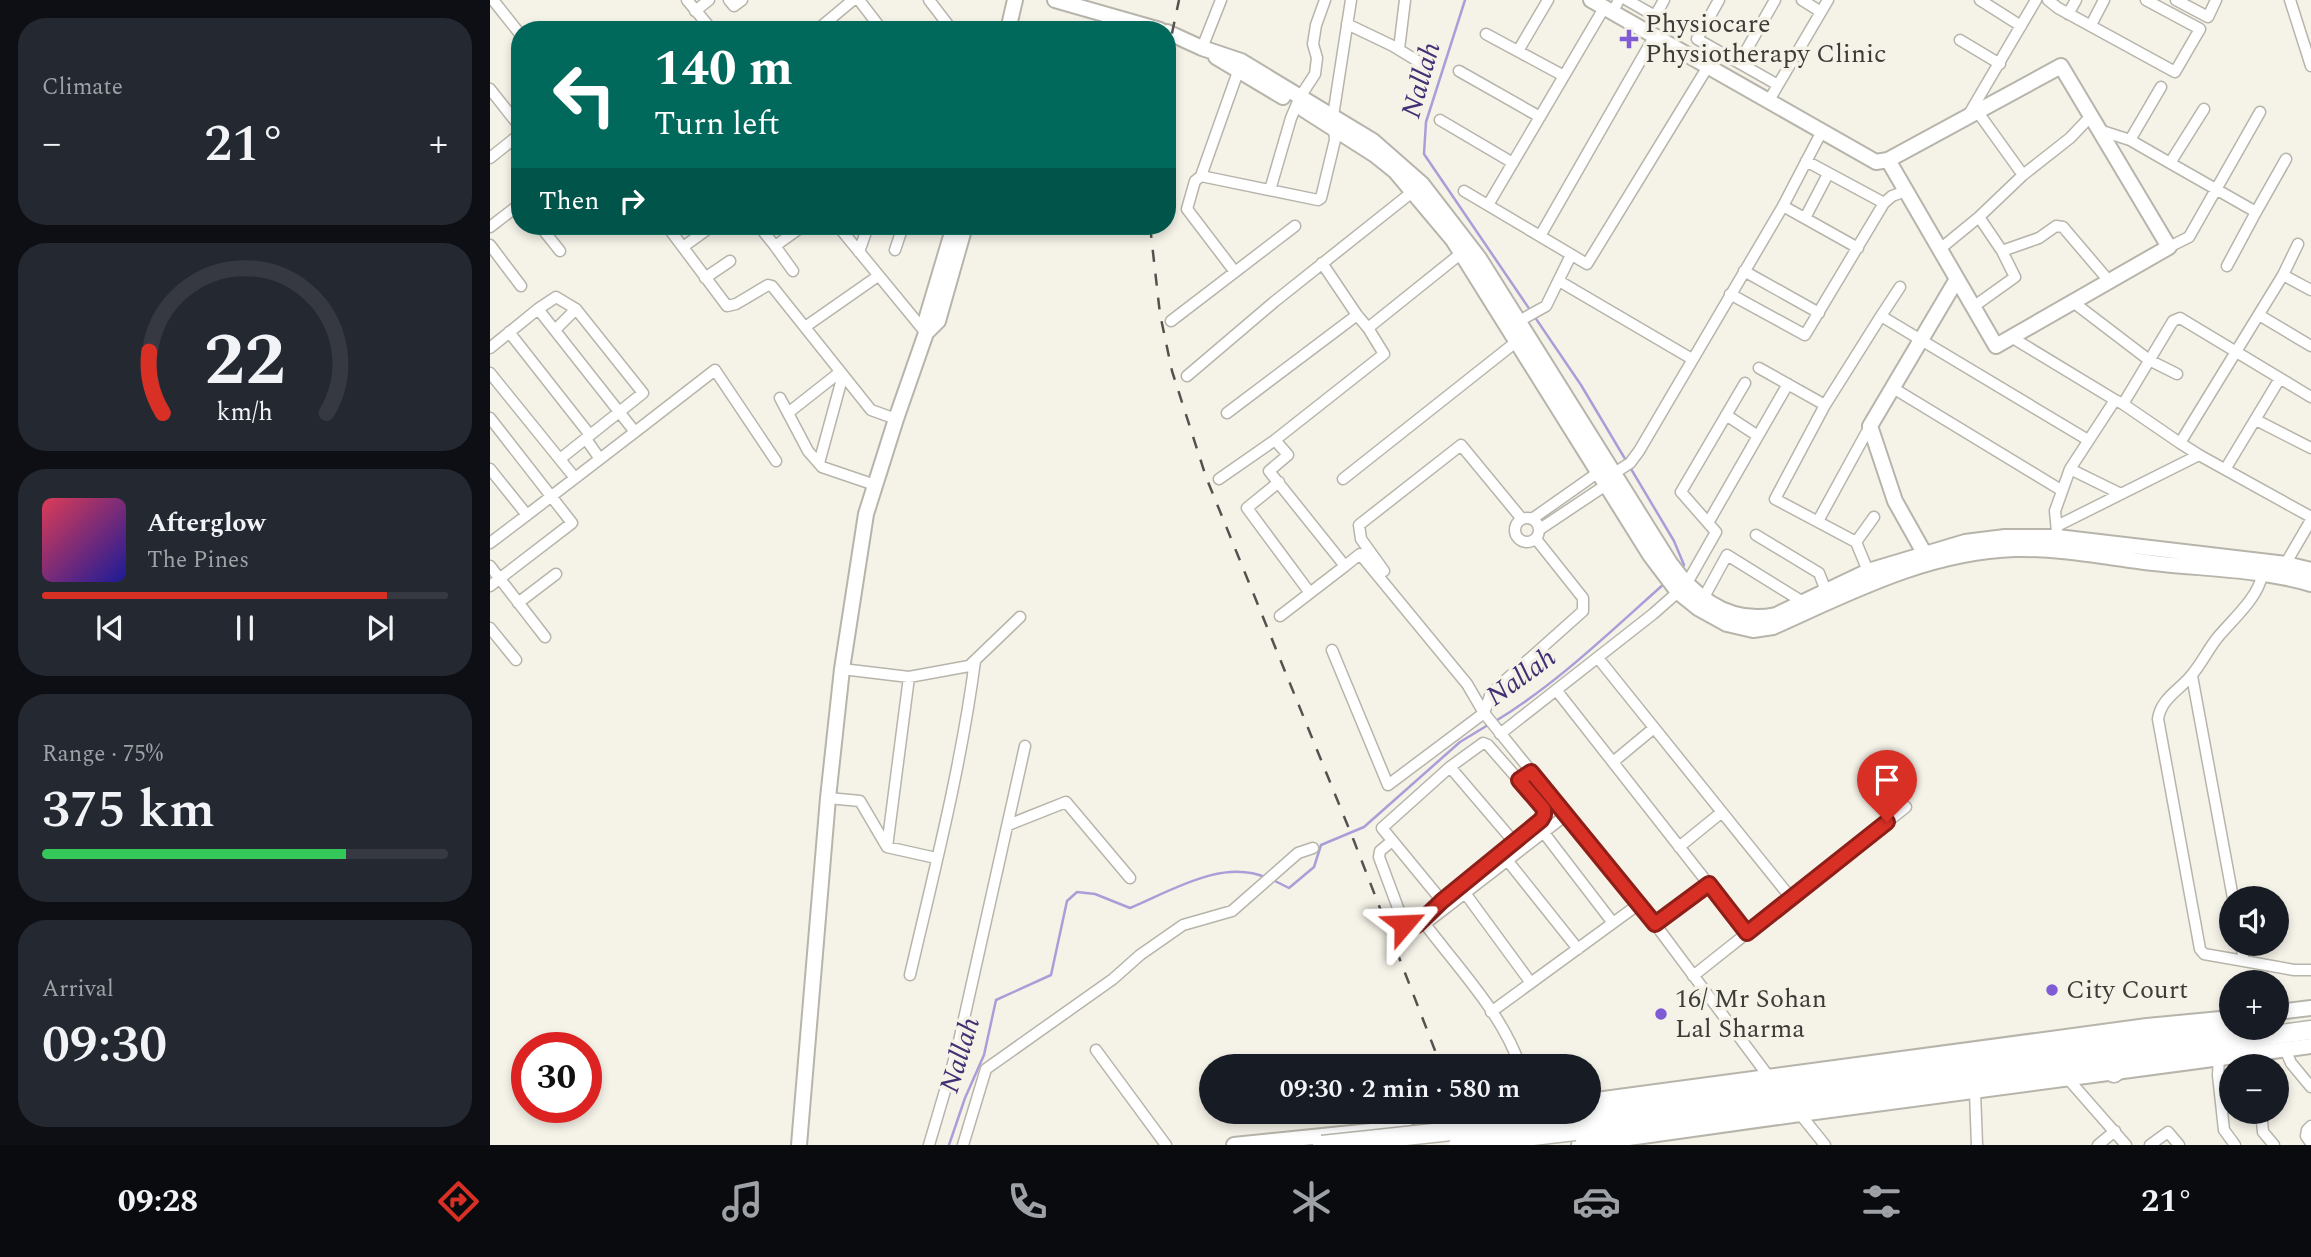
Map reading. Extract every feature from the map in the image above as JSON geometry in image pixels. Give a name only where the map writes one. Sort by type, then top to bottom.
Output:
[{"type":"highway","points":[[2289,1023],[2311,1020]]},
{"type":"highway","points":[[2209,1031],[2219,1025]]},
{"type":"highway","points":[[1322,1145],[2066,1064],[2219,1030]]},
{"type":"highway","points":[[1458,1145],[2311,1030]]},
{"type":"highway","points":[[2114,1073],[2137,1053]]},
{"type":"street","points":[[493,0],[511,23]]},
{"type":"street","points":[[687,0],[704,21]]},
{"type":"street","points":[[695,11],[709,0]]},
{"type":"street","points":[[729,0],[734,6],[742,0]]},
{"type":"street","points":[[828,21],[853,0]]},
{"type":"street","points":[[859,0],[875,21]]},
{"type":"street","points":[[929,0],[945,21]]},
{"type":"street","points":[[1010,21],[1015,0]]},
{"type":"street","points":[[1018,21],[1023,0]]},
{"type":"street","points":[[1055,0],[1128,21]]},
{"type":"street","points":[[1202,48],[1221,0]]},
{"type":"street","points":[[1270,190],[1298,101],[1315,74],[1317,58],[1313,44],[1316,25],[1325,0]]},
{"type":"street","points":[[1201,176],[1318,200],[1321,198],[1351,0]]},
{"type":"street","points":[[1399,50],[1405,0]]},
{"type":"street","points":[[1518,51],[1548,0]]},
{"type":"street","points":[[1627,0],[1655,16]]},
{"type":"street","points":[[1541,236],[1650,35],[1655,16],[1664,0]]},
{"type":"street","points":[[1719,0],[1697,38],[1778,85]]},
{"type":"street","points":[[1739,62],[1775,0]]},
{"type":"street","points":[[1802,0],[1821,12]]},
{"type":"street","points":[[1768,102],[1828,0]]},
{"type":"street","points":[[1980,0],[2021,26]]},
{"type":"street","points":[[1973,114],[2036,0],[2068,13],[2175,72],[2216,0]]},
{"type":"street","points":[[2048,0],[2058,8]]},
{"type":"street","points":[[2068,13],[2076,0]]},
{"type":"street","points":[[2091,25],[2104,0]]},
{"type":"street","points":[[2146,0],[2200,29]]},
{"type":"street","points":[[2176,0],[2208,17]]},
{"type":"street","points":[[2290,0],[2311,66]]},
{"type":"street","points":[[1488,205],[1607,5],[1650,35],[1876,162],[1888,160],[2061,66],[2169,247]]},
{"type":"street","points":[[1347,24],[1424,65]]},
{"type":"street","points":[[1486,34],[1564,76]]},
{"type":"street","points":[[1176,36],[1240,67],[1334,123],[1384,149],[1465,249],[1521,332],[1676,580],[1698,608],[1727,624],[1765,630],[1965,542],[2005,537],[2056,538],[2220,563],[2262,575],[2311,584]]},
{"type":"street","points":[[1960,40],[2000,64]]},
{"type":"street","points":[[1235,272],[1188,214],[1187,209],[1195,181],[1201,176],[1240,67]]},
{"type":"street","points":[[1464,191],[1587,264],[1707,68]]},
{"type":"street","points":[[1459,71],[1540,117]]},
{"type":"street","points":[[2130,140],[2161,87]]},
{"type":"street","points":[[490,89],[511,116]]},
{"type":"street","points":[[2170,163],[2204,109]]},
{"type":"street","points":[[1888,160],[1996,346],[2189,237],[2260,112]]},
{"type":"street","points":[[1973,114],[2023,175]]},
{"type":"street","points":[[1940,249],[2023,175],[2070,138],[2091,116]]},
{"type":"street","points":[[1440,120],[1513,163]]},
{"type":"street","points":[[2099,130],[2130,140],[2256,212]]},
{"type":"street","points":[[1610,474],[1538,534],[1524,542],[1516,535],[1517,523],[1630,463],[1783,206],[1822,131]]},
{"type":"street","points":[[490,158],[511,141]]},
{"type":"street","points":[[2227,266],[2286,159]]},
{"type":"street","points":[[1806,161],[1884,203]]},
{"type":"street","points":[[1805,218],[1828,174]]},
{"type":"street","points":[[1187,376],[1417,188]]},
{"type":"street","points":[[1730,294],[1805,335],[1884,203],[1892,196],[1906,191]]},
{"type":"street","points":[[1783,206],[1858,248]]},
{"type":"street","points":[[490,227],[511,211]]},
{"type":"street","points":[[1973,307],[2015,277],[2002,251],[1979,217]]},
{"type":"street","points":[[1171,321],[1295,226]]},
{"type":"street","points":[[2002,251],[2039,238],[2056,226],[2063,227],[2109,281]]},
{"type":"street","points":[[548,235],[561,251]]},
{"type":"street","points":[[674,235],[727,306],[736,304],[768,285],[772,286],[872,410],[896,419]]},
{"type":"street","points":[[683,247],[700,235]]},
{"type":"street","points":[[767,235],[793,271]]},
{"type":"street","points":[[775,246],[790,235]]},
{"type":"street","points":[[845,235],[926,333]]},
{"type":"street","points":[[859,252],[865,235]]},
{"type":"street","points":[[895,250],[900,235]]},
{"type":"street","points":[[799,1145],[828,798],[842,669],[866,514],[926,333],[926,320],[951,235]]},
{"type":"street","points":[[926,333],[938,321],[962,235]]},
{"type":"street","points":[[2180,443],[2283,275],[2298,244]]},
{"type":"street","points":[[490,245],[521,286]]},
{"type":"street","points":[[1368,328],[1465,249]]},
{"type":"street","points":[[1343,479],[1521,332],[1546,306],[1571,255]]},
{"type":"street","points":[[705,278],[730,261]]},
{"type":"street","points":[[1219,479],[1275,440],[1384,354],[1322,263]]},
{"type":"street","points":[[1744,271],[1819,313]]},
{"type":"street","points":[[2283,275],[2311,290]]},
{"type":"street","points":[[805,327],[878,276]]},
{"type":"street","points":[[1818,522],[1870,426],[1957,279]]},
{"type":"street","points":[[1559,281],[1692,359]]},
{"type":"street","points":[[1868,571],[1856,542],[1775,499],[1825,405],[1900,287]]},
{"type":"street","points":[[490,348],[556,297],[576,309],[643,393],[560,459]]},
{"type":"street","points":[[2073,302],[2149,360],[2177,374]]},
{"type":"street","points":[[538,309],[635,432]]},
{"type":"street","points":[[555,330],[576,309]]},
{"type":"street","points":[[1227,412],[1357,315]]},
{"type":"street","points":[[2259,315],[2311,346]]},
{"type":"street","points":[[1881,316],[2088,440]]},
{"type":"street","points":[[2056,538],[2055,512],[2070,469],[2088,440],[2149,360],[2173,321],[2180,318],[2311,397]]},
{"type":"street","points":[[509,332],[588,437],[600,459]]},
{"type":"street","points":[[2011,337],[2119,402],[2199,455],[2226,468],[2238,478],[2311,519],[2278,577]]},
{"type":"street","points":[[1759,368],[1825,405]]},
{"type":"street","points":[[490,543],[715,370],[776,461]]},
{"type":"street","points":[[490,373],[575,478]]},
{"type":"street","points":[[789,413],[841,373]]},
{"type":"street","points":[[819,463],[841,373]]},
{"type":"street","points":[[2226,468],[2279,380]]},
{"type":"street","points":[[1500,734],[1598,658],[1676,580],[1716,532],[1681,492],[1745,383]]},
{"type":"street","points":[[1708,523],[1788,384]]},
{"type":"street","points":[[1892,388],[2061,490]]},
{"type":"street","points":[[780,398],[808,451],[822,467],[875,485]]},
{"type":"street","points":[[1726,415],[1758,436]]},
{"type":"street","points":[[490,418],[572,523],[490,586]]},
{"type":"street","points":[[2256,420],[2311,448]]},
{"type":"street","points":[[1870,426],[1895,501],[1927,558]]},
{"type":"street","points":[[1275,440],[1288,455],[1269,471],[1345,566]]},
{"type":"street","points":[[1332,650],[1388,785],[1484,713],[1491,693],[1583,611],[1583,598],[1538,534],[1536,522],[1527,519],[1461,445],[1359,525],[1361,539],[1384,571]]},
{"type":"street","points":[[2056,538],[2121,494],[2199,455]]},
{"type":"street","points":[[490,469],[527,515]]},
{"type":"street","points":[[2070,469],[2121,494]]},
{"type":"street","points":[[1279,482],[1247,508],[1310,593]]},
{"type":"street","points":[[1856,542],[1874,517]]},
{"type":"street","points":[[1756,535],[1819,573],[1826,591]]},
{"type":"street","points":[[1280,616],[1360,554],[1467,684],[1500,734],[1655,924],[1769,1077]]},
{"type":"street","points":[[1704,597],[1727,555],[1803,602]]},
{"type":"street","points":[[1676,580],[1718,608],[1745,618],[1760,618],[1776,615],[1868,571],[1927,558]]},
{"type":"street","points":[[2220,563],[2286,564],[2311,570]]},
{"type":"street","points":[[490,566],[545,637]]},
{"type":"street","points":[[518,603],[556,574]]},
{"type":"street","points":[[2262,575],[2261,583],[2217,638],[2192,676],[2160,707],[2158,719],[2200,949],[2204,954],[2294,970],[2311,970]]},
{"type":"street","points":[[842,669],[909,677],[969,666],[1020,617]]},
{"type":"street","points":[[490,628],[516,660]]},
{"type":"street","points":[[1598,658],[1791,898]]},
{"type":"street","points":[[910,975],[969,703],[975,661]]},
{"type":"street","points":[[2192,676],[2231,886]]},
{"type":"street","points":[[887,847],[909,677]]},
{"type":"street","points":[[1557,691],[1747,933]]},
{"type":"street","points":[[1613,762],[1654,728]]},
{"type":"street","points":[[1392,841],[1380,851],[1379,857],[1404,924],[1409,928],[1417,925],[1514,842],[1544,815],[1544,809],[1488,745],[1483,743],[1450,767],[1382,828],[1442,901]]},
{"type":"street","points":[[929,1145],[957,1050],[1025,746]]},
{"type":"street","points":[[1450,767],[1514,842]]},
{"type":"street","points":[[1519,780],[1531,772]]},
{"type":"street","points":[[828,798],[860,801],[887,847],[936,858]]},
{"type":"street","points":[[1007,825],[1066,802],[1130,878]]},
{"type":"street","points":[[1693,976],[1906,807]]},
{"type":"street","points":[[1679,847],[1722,812]]},
{"type":"street","points":[[1516,1054],[1491,1012],[1425,924],[1566,814]]},
{"type":"street","points":[[1544,833],[1614,923]]},
{"type":"street","points":[[963,1145],[986,1069],[1113,979],[1183,925],[1232,911],[1298,853],[1313,848]]},
{"type":"street","points":[[1507,860],[1578,948]]},
{"type":"street","points":[[1655,924],[1709,884]]},
{"type":"street","points":[[1465,893],[1531,983]]},
{"type":"street","points":[[1491,1012],[1639,904]]},
{"type":"street","points":[[2243,956],[2244,961]]},
{"type":"street","points":[[2289,1011],[2311,1008]]},
{"type":"street","points":[[1601,1099],[2147,1026],[2219,1019]]},
{"type":"street","points":[[2244,1054],[2311,1046]]},
{"type":"street","points":[[1096,1049],[1166,1145]]},
{"type":"street","points":[[2286,1049],[2291,1063],[2311,1087]]},
{"type":"street","points":[[1579,1145],[1614,1143],[1800,1114],[1975,1092],[2066,1064],[2114,1073],[2219,1057]]},
{"type":"street","points":[[2066,1064],[2126,1145]]},
{"type":"street","points":[[1975,1092],[1977,1145]]},
{"type":"street","points":[[1800,1114],[1825,1145]]},
{"type":"street","points":[[1482,1124],[1489,1145]]},
{"type":"street","points":[[2223,1124],[2224,1130],[2235,1145]]},
{"type":"street","points":[[2262,1124],[2263,1132],[2274,1145]]},
{"type":"street","points":[[2311,1126],[2306,1136],[2311,1143]]},
{"type":"street","points":[[1234,1145],[1401,1128],[1409,1131],[1411,1145]]},
{"type":"street","points":[[2098,1145],[2115,1131]]},
{"type":"street","points":[[2150,1145],[2168,1132],[2179,1145]]},
{"type":"waterway","name":"Nallah","points":[[1465,0],[1426,122],[1424,154],[1581,385],[1674,541],[1684,565],[1681,569]]},
{"type":"waterway","name":"Nallah","points":[[1494,722],[1562,674],[1665,583]]},
{"type":"waterway","name":"Nallah","points":[[1273,880],[1289,888],[1314,867],[1321,845],[1364,827],[1460,742],[1488,725]]},
{"type":"waterway","name":"Nallah","points":[[949,1145],[965,1098],[984,1055],[996,1000],[1051,975],[1067,901],[1077,892],[1095,894],[1130,908],[1215,874],[1250,873],[1267,878]]},
{"type":"railway","points":[[1175,21],[1179,0]]},
{"type":"railway","points":[[1151,235],[1160,314],[1172,371],[1206,477],[1354,841],[1436,1054]]},
{"type":"railway","points":[[1466,1124],[1475,1145]]},
{"type":"place","name":"Physiocare Physiotherapy Clinic","points":[[1629,39]]},
{"type":"place","name":"City Court","points":[[2052,990]]},
{"type":"place","name":"16/ Mr Sohan Lal Sharma","points":[[1661,1014]]},
{"type":"route","points":[[1404,924],[1409,928],[1417,925],[1442,901],[1541,820],[1544,809],[1519,780],[1531,772],[1655,924],[1709,884],[1747,933],[1887,822]]}]
